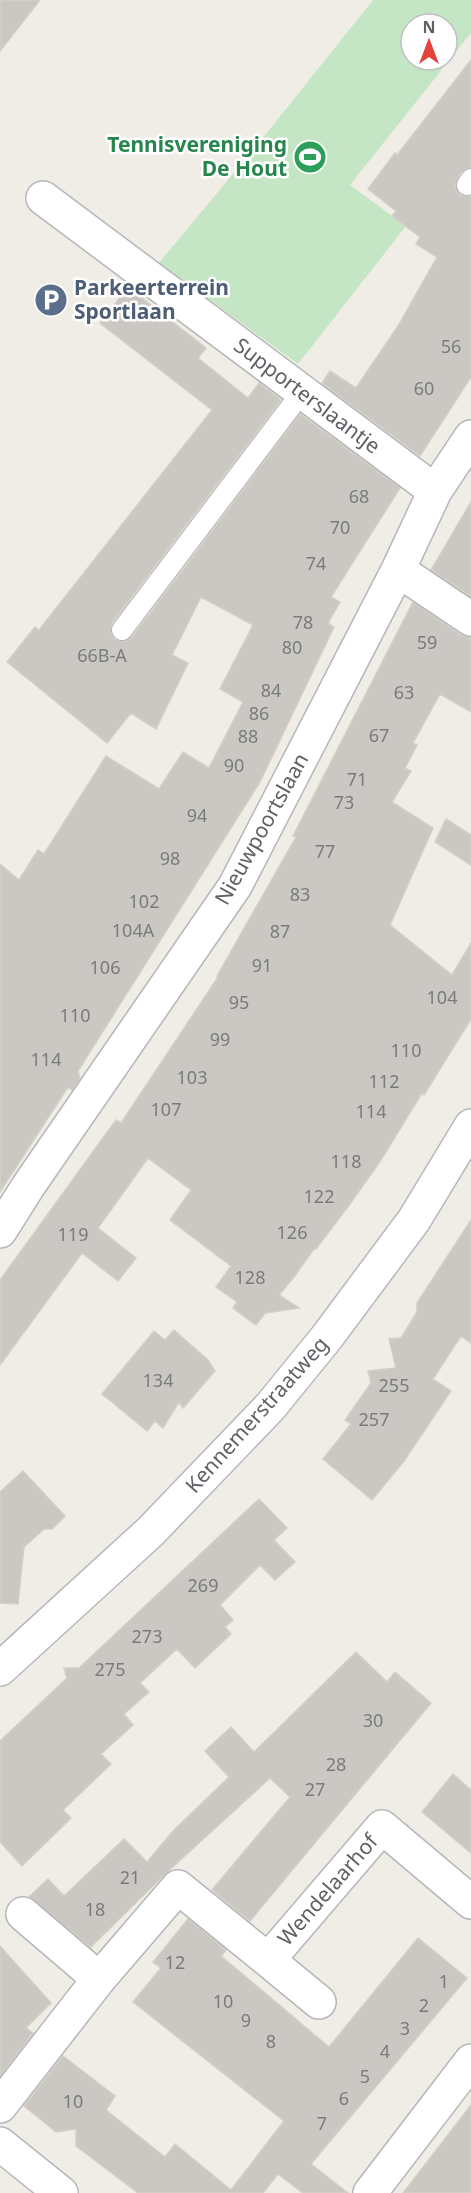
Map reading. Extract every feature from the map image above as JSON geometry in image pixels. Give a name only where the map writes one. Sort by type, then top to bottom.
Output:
[{"type":"street","name":"Supporterslaantje","points":[[43,198],[435,491]]},
{"type":"street","name":"Nieuwpoortslaan","points":[[0,1231],[29,1185],[235,886],[398,570],[435,491],[471,437]]},
{"type":"street","points":[[398,570],[471,619]]},
{"type":"street","name":"Kennemerstraatweg","points":[[0,1669],[151,1531],[270,1407],[327,1337],[414,1220],[471,1126]]},
{"type":"street","name":"Wendelaarhof","points":[[268,1960],[382,1827],[471,1902]]},
{"type":"street","name":"Wendelaarhof","points":[[0,2106],[99,1979],[178,1887],[319,2002]]},
{"type":"street","points":[[23,1914],[99,1979]]},
{"type":"street","points":[[370,2193],[471,2061]]},
{"type":"street","points":[[0,2144],[61,2193]]},
{"type":"lane","points":[[122,630],[302,392]]},
{"type":"green space","name":"Tennisvereniging De Hout","points":[[373,0],[471,0],[471,33],[459,48],[459,12],[399,12],[399,72],[440,72],[350,185],[406,226],[298,364],[159,263]]},
{"type":"building","points":[[0,0],[40,0],[0,51]]},
{"type":"building","points":[[471,60],[471,167],[461,172],[455,185],[460,195],[471,196],[471,377],[420,456],[322,383],[330,371],[356,388],[398,326],[437,257],[416,244],[420,237],[392,216],[396,211],[368,189]]},
{"type":"building","points":[[128,287],[206,348],[198,358],[248,398],[259,383],[281,400],[112,623],[111,634],[115,640],[126,641],[132,637],[300,414],[400,488],[331,597],[340,602],[328,623],[334,627],[260,782],[78,1071],[80,1078],[72,1090],[68,1087],[0,1192],[0,864],[19,880],[38,850],[44,854],[106,756],[159,789],[183,752],[209,768],[243,702],[220,689],[253,625],[201,597],[172,655],[188,663],[156,729],[131,713],[107,743],[7,662],[35,627],[39,630],[212,410],[100,323]]},
{"type":"building","points":[[471,502],[471,596],[431,570]]},
{"type":"building","points":[[413,602],[461,635],[471,638],[471,712],[440,694],[413,743],[417,745],[405,768],[411,771],[392,802],[433,828],[390,925],[452,975],[471,943],[471,1019],[381,1160],[279,1295],[299,1308],[265,1313],[256,1325],[233,1308],[237,1302],[216,1287],[231,1266],[170,1220],[191,1190],[148,1158],[98,1228],[136,1258],[118,1281],[82,1253],[0,1365],[0,1280],[116,1120],[121,1123],[218,977],[296,837],[293,836]]},
{"type":"building","points":[[446,819],[471,835],[471,865],[435,842]]},
{"type":"building","points":[[471,1220],[471,1343],[461,1336],[433,1379],[451,1391],[404,1461],[372,1500],[323,1459],[351,1424],[345,1420],[371,1383],[368,1371],[396,1368],[389,1339],[401,1338],[417,1312],[417,1303]]},
{"type":"building","points":[[174,1330],[208,1360],[215,1371],[183,1408],[179,1402],[163,1428],[155,1421],[147,1431],[102,1394],[154,1331],[165,1340]]},
{"type":"building","points":[[23,1471],[65,1516],[52,1529],[44,1529],[24,1547],[18,1604],[0,1603],[0,1492]]},
{"type":"building","points":[[259,1499],[287,1528],[274,1540],[295,1562],[275,1580],[260,1565],[220,1605],[233,1620],[225,1627],[231,1634],[195,1668],[177,1649],[140,1683],[149,1692],[124,1714],[133,1725],[101,1754],[111,1764],[63,1810],[71,1818],[22,1866],[0,1842],[0,1741],[67,1678],[64,1668],[79,1668]]},
{"type":"building","points":[[356,1652],[387,1682],[395,1672],[431,1703],[250,1921],[212,1890],[290,1797],[270,1778],[164,1875],[91,1947],[29,1897],[48,1879],[64,1896],[124,1839],[147,1862],[172,1832],[229,1777],[205,1751],[231,1727],[254,1752]]},
{"type":"building","points":[[453,1774],[471,1790],[471,1853],[422,1812]]},
{"type":"building","points":[[188,1919],[226,1950],[221,1956],[329,2047],[418,1938],[467,1978],[311,2164],[348,2193],[303,2193],[278,2174],[263,2193],[138,2193],[76,2146],[76,2129],[56,2132],[24,2106],[63,2056],[115,2096],[106,2110],[165,2157],[175,2144],[231,2190],[284,2121],[133,2002],[161,1968],[153,1962]]},
{"type":"building","points":[[0,1946],[51,2003],[26,2028],[33,2033],[0,2076]]},
{"type":"building","points":[[471,2105],[471,2193],[403,2193]]},
{"type":"place","name":"Tennisvereniging De Hout","points":[[310,157]]},
{"type":"place","name":"Parkeerterrein Sportlaan","points":[[51,300]]}]
